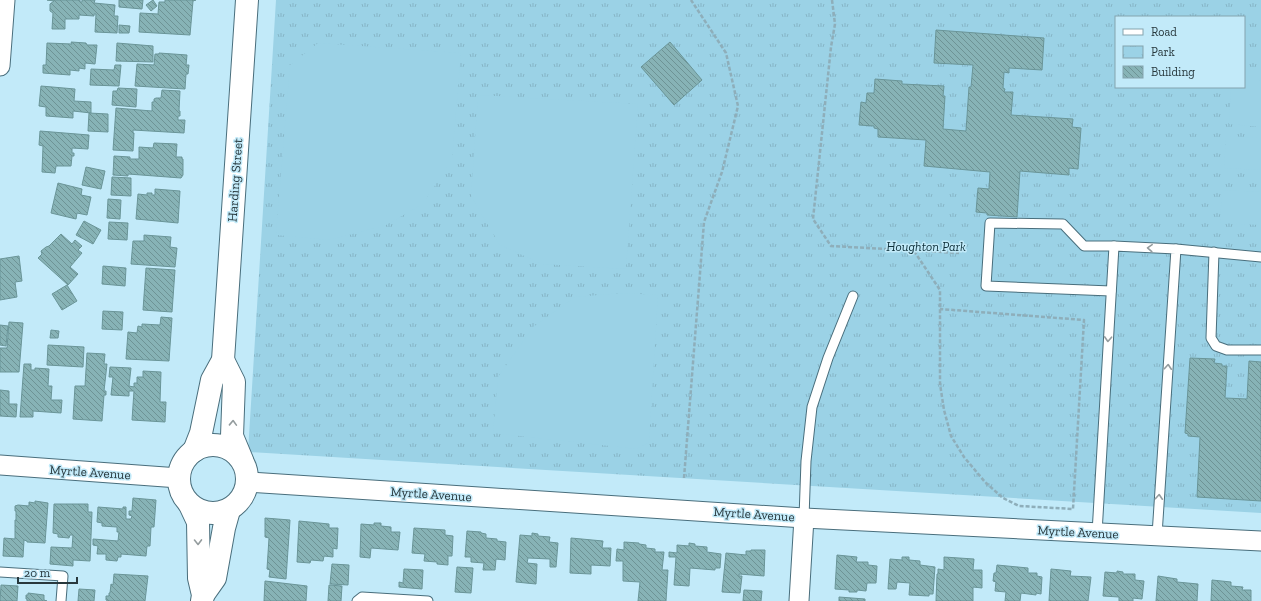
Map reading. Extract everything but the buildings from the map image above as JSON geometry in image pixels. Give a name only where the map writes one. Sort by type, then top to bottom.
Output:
[{"type":"street","points":[[0,66],[5,0]]},
{"type":"street","name":"Harding Street","points":[[194,451],[201,433],[212,380],[223,360],[247,0]]},
{"type":"street","points":[[190,505],[199,511],[209,514],[219,514],[229,510],[239,503],[245,493],[248,482],[247,470],[232,436],[234,382],[223,360]]},
{"type":"street","points":[[202,598],[198,578],[198,522],[180,488],[179,478],[181,467],[194,451],[204,446],[215,445],[225,447],[234,452],[242,460]]},
{"type":"street","name":"Myrtle Avenue","points":[[0,465],[179,478]]},
{"type":"street","name":"Myrtle Avenue","points":[[248,482],[804,518],[1261,541]]},
{"type":"street","points":[[202,598],[215,578],[224,528],[229,510]]},
{"type":"street","points":[[799,601],[804,518]]},
{"type":"lane","points":[[1111,291],[986,286],[990,223],[1063,224],[1084,246],[1176,249],[1261,257]]},
{"type":"lane","points":[[1097,533],[1114,246]]},
{"type":"lane","points":[[1157,535],[1176,249]]},
{"type":"lane","points":[[1214,252],[1211,338],[1216,346],[1227,350],[1261,350]]},
{"type":"lane","points":[[804,518],[806,461],[812,407],[828,358],[853,296]]},
{"type":"lane","points":[[0,572],[63,576],[61,601]]},
{"type":"lane","points":[[357,601],[362,597],[428,601]]},
{"type":"path","points":[[684,478],[704,222],[722,172],[738,106],[726,53],[691,0]]},
{"type":"path","points":[[832,0],[835,24],[831,47],[813,219],[831,246],[960,254]]},
{"type":"path","points":[[914,251],[940,290],[940,309],[940,384],[944,410],[951,436],[964,457],[985,482],[1004,498],[1019,506],[1073,509],[1084,320],[940,309]]},
{"type":"green space","name":"Houghton Park","points":[[276,0],[1261,0],[1261,513],[248,452]]},
{"type":"green space","points":[[318,43],[461,53],[452,159],[423,204],[386,225],[330,240],[276,235],[290,65]]},
{"type":"green space","points":[[1245,80],[1261,81],[1261,127],[1229,124],[1231,88],[1245,88]]},
{"type":"green space","points":[[478,95],[638,104],[626,269],[542,264],[500,245],[471,196]]},
{"type":"green space","points":[[1226,136],[1261,138],[1261,170],[1224,168]]},
{"type":"green space","points":[[1222,190],[1261,192],[1261,225],[1220,223]]},
{"type":"green space","points":[[622,293],[658,295],[649,442],[637,449],[493,433],[498,377],[533,327],[575,297]]}]
